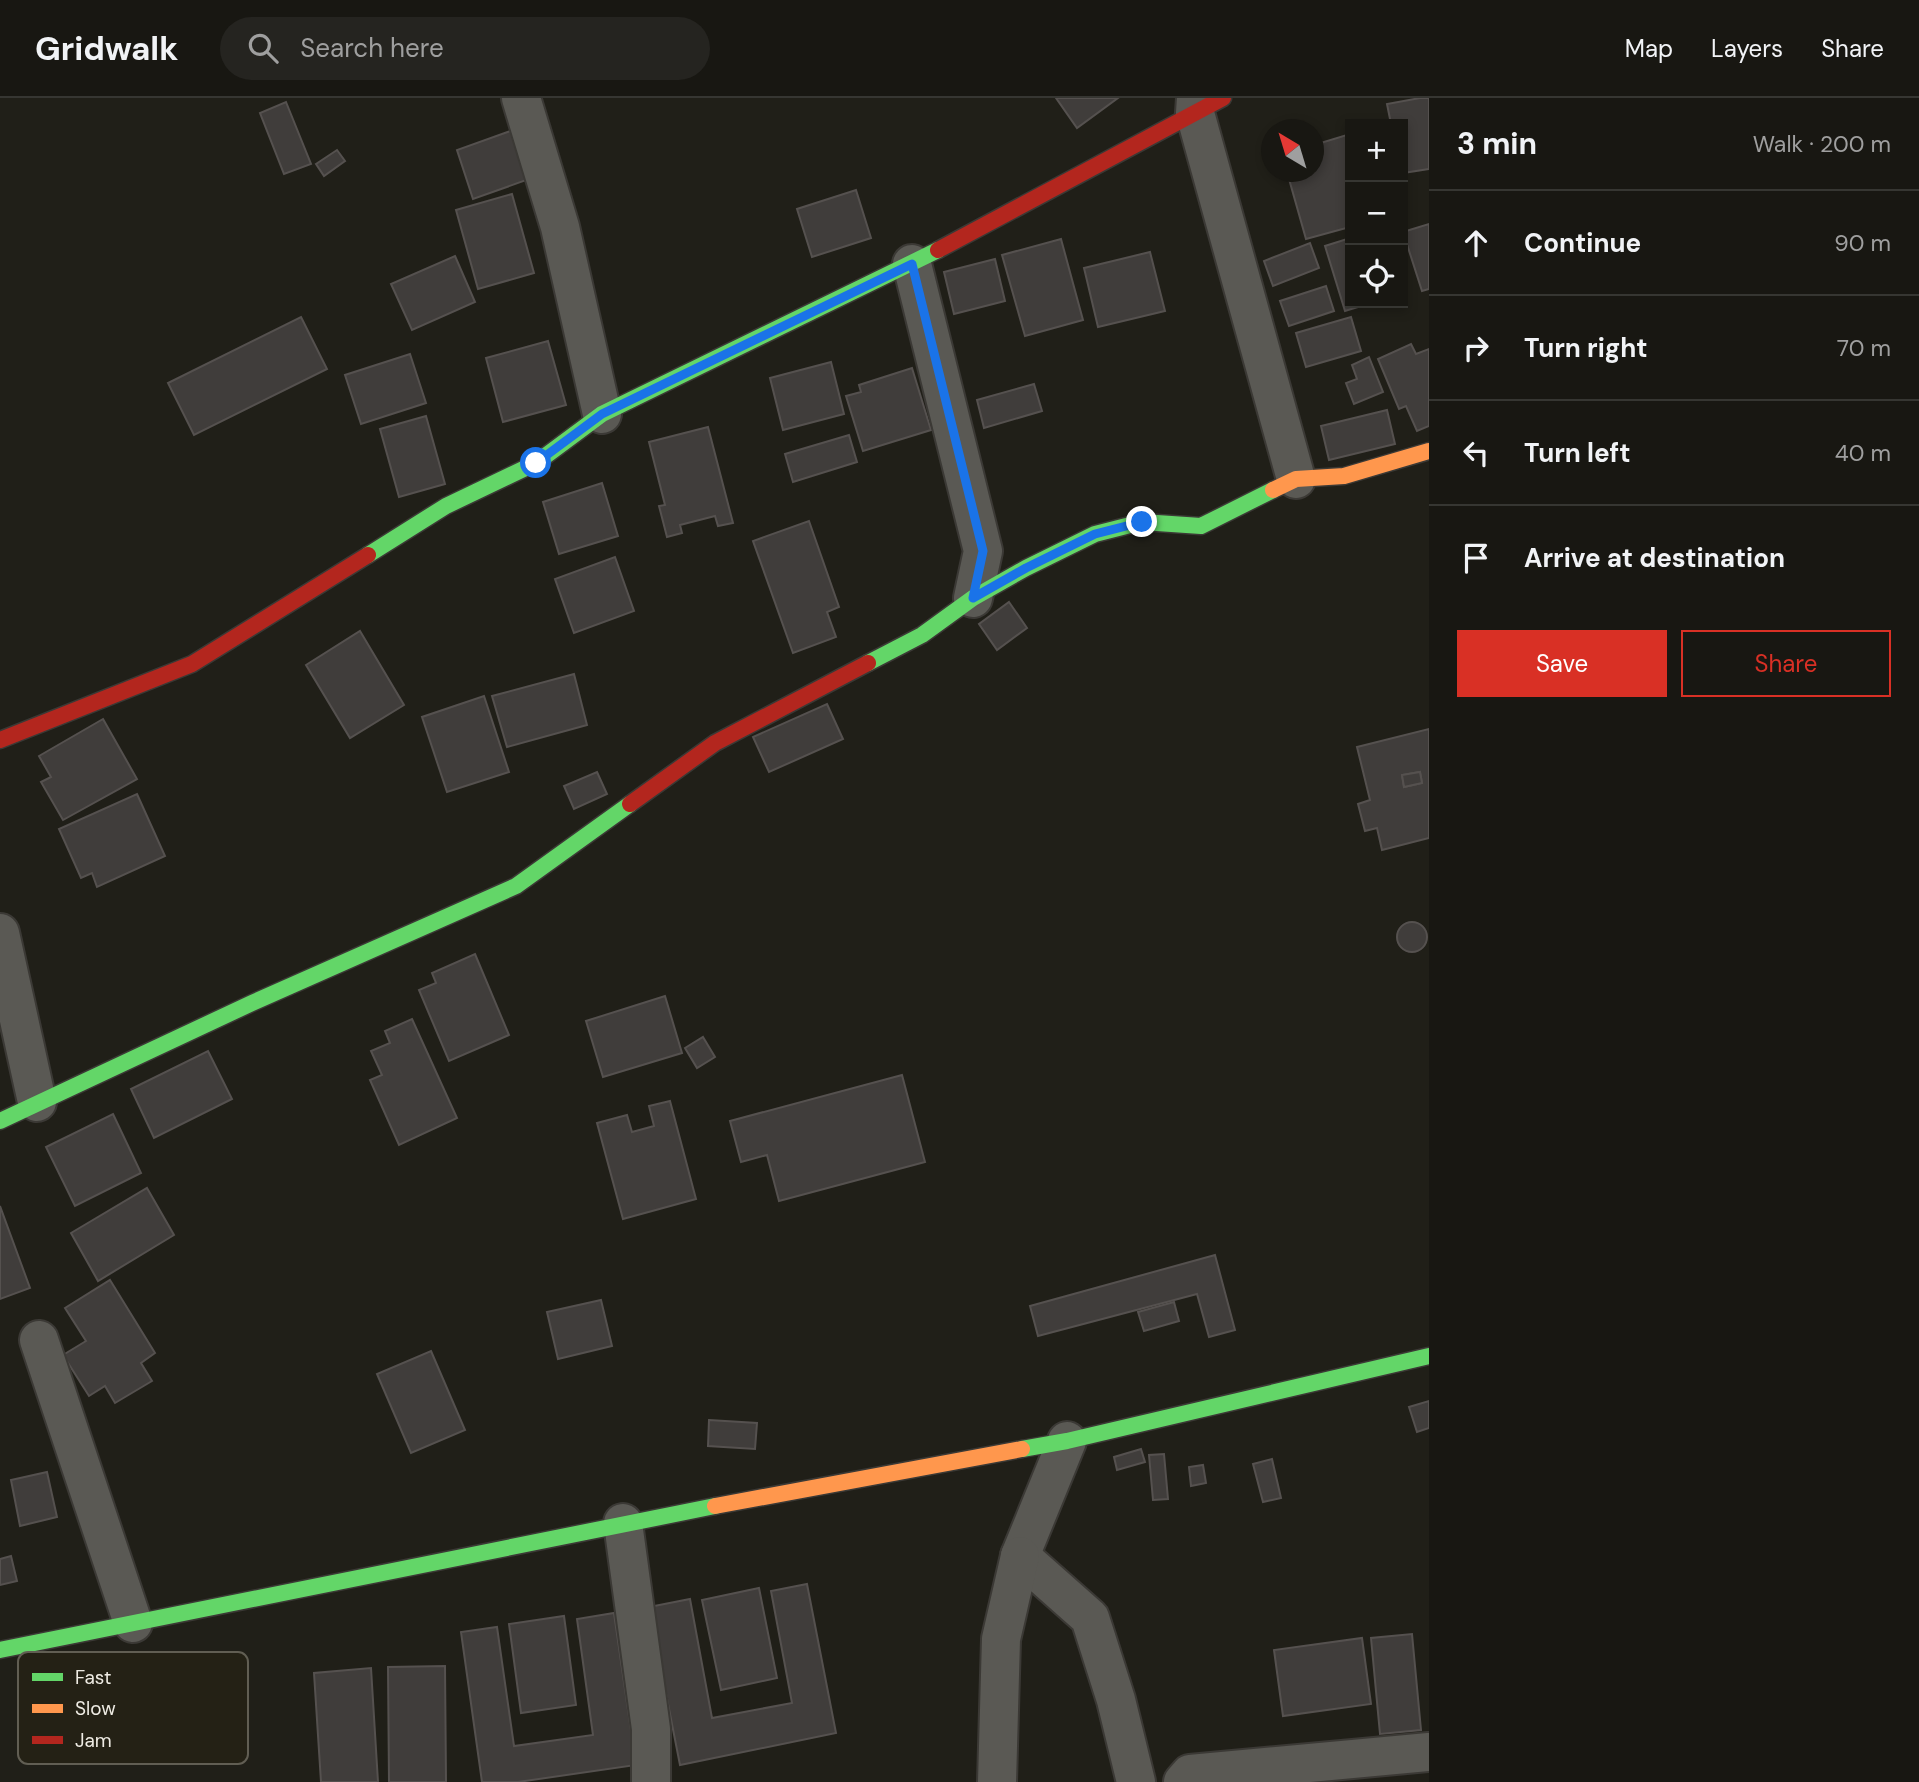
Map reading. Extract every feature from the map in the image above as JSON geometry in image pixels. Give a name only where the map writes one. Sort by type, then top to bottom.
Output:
[{"type":"street","points":[[521,98],[560,227],[602,414]]},
{"type":"street","points":[[0,740],[192,664],[446,506],[536,463],[602,414],[912,264],[1205,103],[1296,479]]},
{"type":"street","points":[[912,264],[983,551],[973,598]]},
{"type":"street","points":[[0,1121],[252,1003],[516,886],[715,743],[922,635],[973,598],[1095,534],[1142,522],[1200,526],[1296,479],[1344,475],[1429,451]]},
{"type":"street","points":[[0,933],[37,1102]]},
{"type":"street","points":[[39,1340],[133,1623]]},
{"type":"street","points":[[0,1650],[623,1523],[1067,1441],[1429,1356]]},
{"type":"street","points":[[997,1782],[1000,1639],[1020,1556],[1067,1441]]},
{"type":"street","points":[[623,1523],[651,1729],[651,1782]]},
{"type":"street","points":[[1020,1556],[1090,1618],[1116,1700],[1136,1782]]},
{"type":"street","points":[[1183,1782],[1190,1774],[1429,1752]]},
{"type":"building","points":[[1056,98],[1118,98],[1077,128]]},
{"type":"building","points":[[1429,98],[1429,169],[1408,172],[1408,119],[1390,119],[1387,104]]},
{"type":"building","points":[[286,102],[311,164],[284,174],[260,113]]},
{"type":"building","points":[[516,129],[532,178],[473,199],[457,150]]},
{"type":"building","points":[[1345,136],[1345,228],[1306,239],[1290,182],[1324,182],[1324,142]]},
{"type":"building","points":[[337,150],[345,161],[324,176],[316,164]]},
{"type":"building","points":[[856,190],[871,238],[812,257],[797,209]]},
{"type":"building","points":[[512,194],[534,273],[478,289],[456,210]]},
{"type":"building","points":[[1429,224],[1429,289],[1422,291],[1408,248],[1408,230]]},
{"type":"building","points":[[1061,239],[1083,320],[1025,336],[1002,255]]},
{"type":"building","points":[[1345,240],[1345,308],[1355,308],[1345,311],[1325,246]]},
{"type":"building","points":[[1310,243],[1319,268],[1273,286],[1264,261]]},
{"type":"building","points":[[1150,252],[1165,311],[1098,327],[1084,268]]},
{"type":"building","points":[[455,256],[475,302],[412,330],[391,284]]},
{"type":"building","points":[[995,259],[1005,301],[954,314],[944,272]]},
{"type":"building","points":[[1326,286],[1334,311],[1289,326],[1280,301]]},
{"type":"building","points":[[301,317],[327,369],[194,435],[168,383]]},
{"type":"building","points":[[1351,317],[1361,351],[1306,367],[1296,333]]},
{"type":"building","points":[[548,341],[566,405],[503,422],[486,358]]},
{"type":"building","points":[[1411,344],[1416,354],[1429,349],[1429,426],[1417,431],[1406,406],[1399,409],[1378,359]]},
{"type":"building","points":[[410,354],[426,403],[361,424],[345,375]]},
{"type":"building","points":[[1369,357],[1383,392],[1354,404],[1346,383],[1357,379],[1352,365]]},
{"type":"building","points":[[831,362],[844,414],[783,430],[770,378]]},
{"type":"building","points":[[912,368],[931,430],[863,451],[846,396],[861,392],[859,385]]},
{"type":"building","points":[[1034,384],[1042,411],[984,428],[977,400]]},
{"type":"building","points":[[1387,410],[1395,444],[1329,460],[1321,426]]},
{"type":"building","points":[[426,416],[445,484],[399,497],[380,429]]},
{"type":"building","points":[[708,427],[733,523],[718,526],[715,516],[680,525],[682,533],[667,537],[659,506],[665,505],[649,442]]},
{"type":"building","points":[[849,435],[857,462],[793,482],[785,454]]},
{"type":"building","points":[[602,483],[618,536],[559,554],[543,502]]},
{"type":"building","points":[[809,521],[839,607],[827,612],[836,637],[793,653],[753,541]]},
{"type":"building","points":[[615,557],[634,611],[574,633],[555,579]]},
{"type":"building","points":[[1009,602],[1027,628],[997,650],[979,624]]},
{"type":"building","points":[[360,631],[404,705],[350,738],[306,665]]},
{"type":"building","points":[[574,674],[587,725],[507,747],[492,696]]},
{"type":"building","points":[[484,696],[509,772],[447,792],[422,717]]},
{"type":"building","points":[[827,704],[843,739],[769,772],[753,737]]},
{"type":"building","points":[[103,719],[137,779],[63,820],[41,782],[51,777],[39,756]]},
{"type":"building","points":[[1429,729],[1429,838],[1382,850],[1377,828],[1365,831],[1358,804],[1370,800],[1357,747]],"holes":[[[1420,772],[1422,783],[1404,787],[1402,775]]]},
{"type":"building","points":[[597,772],[607,794],[574,809],[564,786]]},
{"type":"building","points":[[1420,772],[1422,783],[1404,787],[1402,775]]},
{"type":"building","points":[[137,794],[165,856],[97,887],[92,873],[81,878],[59,829]]},
{"type":"building","points":[[1412,922],[1418,923],[1426,931],[1426,943],[1418,951],[1412,952],[1406,951],[1398,943],[1397,937],[1398,931],[1406,923]]},
{"type":"building","points":[[475,954],[509,1035],[449,1061],[419,990],[436,983],[432,973]]},
{"type":"building","points":[[665,996],[682,1053],[603,1077],[586,1021]]},
{"type":"building","points":[[412,1019],[457,1118],[399,1145],[370,1080],[382,1075],[371,1051],[390,1043],[385,1031]]},
{"type":"building","points":[[703,1037],[715,1057],[697,1068],[685,1048]]},
{"type":"building","points":[[208,1051],[232,1099],[154,1138],[131,1089]]},
{"type":"building","points":[[902,1075],[925,1162],[779,1201],[767,1155],[741,1162],[730,1121]]},
{"type":"building","points":[[670,1101],[696,1199],[623,1219],[597,1123],[627,1115],[632,1132],[654,1126],[649,1106]]},
{"type":"building","points":[[113,1114],[141,1173],[75,1206],[46,1147]]},
{"type":"building","points":[[147,1188],[174,1235],[98,1281],[71,1233]]},
{"type":"building","points":[[0,1206],[30,1288],[0,1299]]},
{"type":"building","points":[[1215,1255],[1235,1330],[1209,1337],[1197,1294],[1038,1336],[1030,1306]]},
{"type":"building","points":[[110,1280],[155,1353],[141,1363],[152,1381],[115,1403],[105,1386],[89,1396],[63,1355],[86,1341],[65,1308]]},
{"type":"building","points":[[601,1300],[612,1346],[558,1359],[547,1312]]},
{"type":"building","points":[[1174,1302],[1179,1321],[1144,1331],[1138,1312]]},
{"type":"building","points":[[431,1351],[465,1430],[411,1453],[377,1374]]},
{"type":"building","points":[[1429,1401],[1429,1428],[1417,1432],[1409,1407]]},
{"type":"building","points":[[709,1420],[757,1423],[755,1449],[708,1446]]},
{"type":"building","points":[[1141,1449],[1145,1462],[1117,1470],[1114,1457]]},
{"type":"building","points":[[1164,1454],[1168,1499],[1153,1500],[1149,1455]]},
{"type":"building","points":[[1272,1459],[1281,1498],[1263,1502],[1253,1464]]},
{"type":"building","points":[[1203,1465],[1206,1483],[1191,1486],[1189,1467]]},
{"type":"building","points":[[47,1472],[57,1517],[20,1526],[11,1480]]},
{"type":"building","points":[[11,1556],[17,1581],[0,1585],[0,1559]]},
{"type":"building","points":[[807,1584],[836,1733],[680,1765],[649,1607],[690,1599],[712,1718],[792,1703],[771,1591]]},
{"type":"building","points":[[759,1588],[777,1678],[721,1690],[702,1600]]},
{"type":"building","points":[[614,1613],[636,1765],[518,1782],[482,1782],[461,1632],[497,1627],[514,1746],[593,1735],[577,1619]]},
{"type":"building","points":[[564,1616],[576,1705],[521,1713],[509,1624]]},
{"type":"building","points":[[1412,1634],[1421,1730],[1380,1734],[1371,1638]]},
{"type":"building","points":[[1362,1638],[1371,1704],[1283,1716],[1274,1650]]},
{"type":"building","points":[[445,1666],[446,1782],[389,1782],[388,1667]]},
{"type":"building","points":[[371,1668],[378,1782],[321,1782],[314,1673]]},
{"type":"traffic: fast","points":[[368,555],[446,506],[536,463],[602,414],[938,250]]},
{"type":"traffic: fast","points":[[868,663],[922,635],[973,598],[1095,534],[1142,522],[1201,526],[1273,490]]},
{"type":"traffic: fast","points":[[0,1121],[252,1003],[516,886],[630,804]]},
{"type":"traffic: fast","points":[[1022,1449],[1067,1441],[1429,1356]]},
{"type":"traffic: fast","points":[[0,1650],[715,1506]]},
{"type":"traffic: slow","points":[[1273,490],[1296,479],[1344,476],[1429,451]]},
{"type":"traffic: slow","points":[[715,1506],[1022,1449]]},
{"type":"traffic: jam","points":[[938,250],[1223,98]]},
{"type":"traffic: jam","points":[[0,740],[192,664],[368,555]]},
{"type":"traffic: jam","points":[[630,804],[715,743],[868,663]]},
{"type":"route","points":[[536,463],[602,414],[912,264],[983,551],[973,598],[1095,534],[1142,522]]}]
